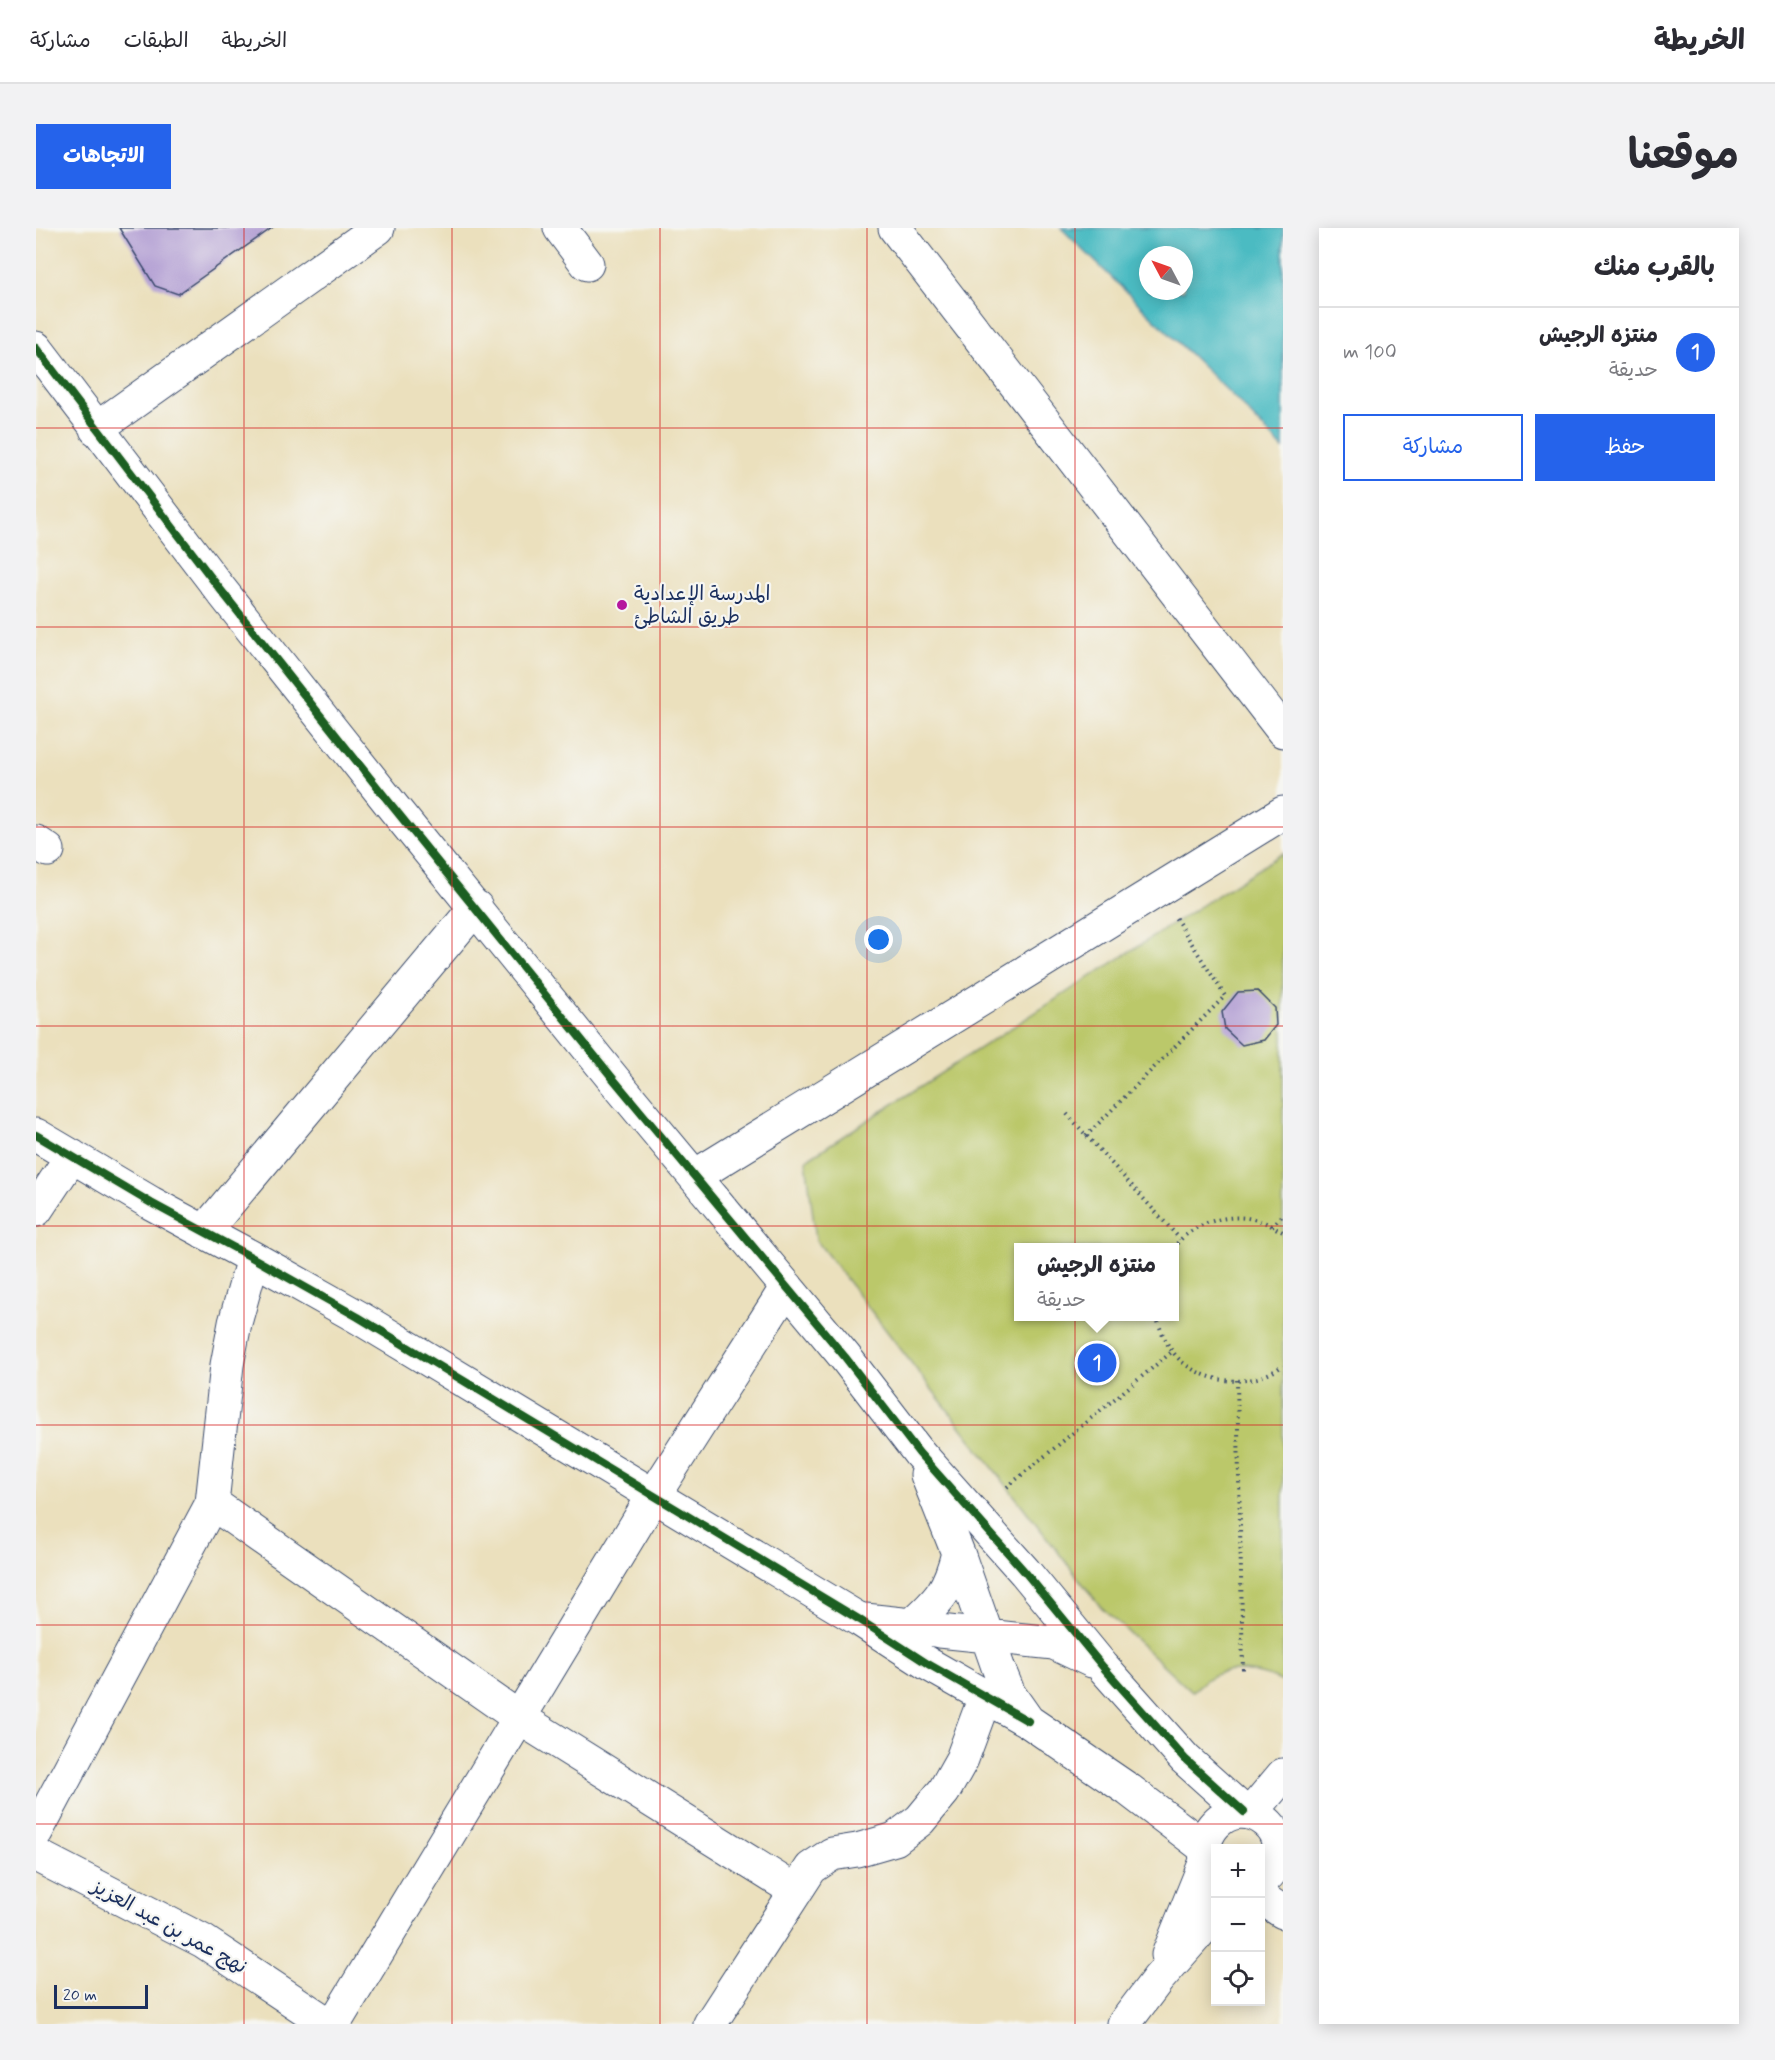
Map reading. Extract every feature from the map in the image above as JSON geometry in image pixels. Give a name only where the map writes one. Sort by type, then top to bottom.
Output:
[{"type":"street","points":[[96,429],[378,228]]},
{"type":"street","points":[[560,228],[587,264]]},
{"type":"street","points":[[894,228],[1283,731]]},
{"type":"street","points":[[42,370],[96,429],[393,807],[593,1054],[845,1357],[919,1454],[1025,1572],[1103,1667],[1185,1759],[1248,1812],[1270,1825],[1280,1840],[1278,1860],[1273,1870],[1265,1877]]},
{"type":"street","points":[[695,1176],[1283,813]]},
{"type":"street","points":[[204,1232],[476,907]]},
{"type":"street","points":[[36,1135],[368,1323],[860,1620],[928,1664],[1028,1722],[1129,1790],[1208,1861]]},
{"type":"street","points":[[36,1210],[72,1156]]},
{"type":"street","points":[[36,1832],[212,1503],[227,1365],[235,1323],[253,1258]]},
{"type":"street","points":[[334,2024],[654,1495],[787,1287]]},
{"type":"street","points":[[919,1454],[1009,1694],[1028,1722]]},
{"type":"street","points":[[212,1503],[518,1717],[796,1891]]},
{"type":"street","points":[[912,1625],[941,1597],[951,1579],[958,1553]]},
{"type":"street","points":[[860,1620],[912,1625],[939,1631],[1054,1642],[1103,1667]]},
{"type":"street","points":[[710,2024],[811,1868],[832,1854],[857,1850],[895,1839],[920,1820],[944,1791],[962,1759],[985,1697]]},
{"type":"street","points":[[1158,1978],[1208,1861],[1207,1835],[1213,1825],[1232,1813],[1248,1812],[1283,1775]]},
{"type":"street","name":"نهج عمر بن عبد العزيز","points":[[36,1855],[203,1941],[328,2024]]},
{"type":"street","points":[[1262,1898],[1283,1912]]},
{"type":"street","points":[[1124,2024],[1158,1978],[1211,1918]]},
{"type":"path","points":[[1086,1136],[1225,996],[1158,890]]},
{"type":"path","points":[[1067,1114],[1180,1239]]},
{"type":"path","points":[[1272,1226],[1283,1215]]},
{"type":"path","points":[[1177,1243],[1203,1224],[1230,1217],[1258,1220],[1283,1232]]},
{"type":"path","points":[[1157,1321],[1162,1336],[1178,1358],[1199,1373],[1225,1381],[1251,1380],[1276,1371],[1283,1365]]},
{"type":"path","points":[[1007,1487],[1173,1351]]},
{"type":"path","points":[[1237,1380],[1243,1672]]},
{"type":"green space","points":[[1283,853],[1283,1682],[1255,1673],[1225,1672],[1207,1679],[1192,1692],[1100,1606],[816,1240],[806,1160]]},
{"type":"water","points":[[1061,228],[1283,228],[1283,449],[1237,400]]},
{"type":"building","points":[[119,228],[272,228],[178,294],[155,286]]},
{"type":"building","points":[[1258,991],[1275,1008],[1276,1025],[1264,1040],[1242,1045],[1225,1029],[1222,1012],[1238,992]]},
{"type":"cycle path","points":[[36,348],[216,584],[393,807],[615,1081],[845,1357],[919,1453],[1025,1572],[1103,1667],[1185,1759],[1244,1812]]},
{"type":"cycle path","points":[[36,1135],[151,1203],[358,1317],[860,1620],[928,1664],[1028,1721]]},
{"type":"place","name":"المدرسة الإعدادية طريق الشاطئ","points":[[622,605]]},
{"type":"place","name":"منتزه الرجيش","points":[[1097,1363]]}]
